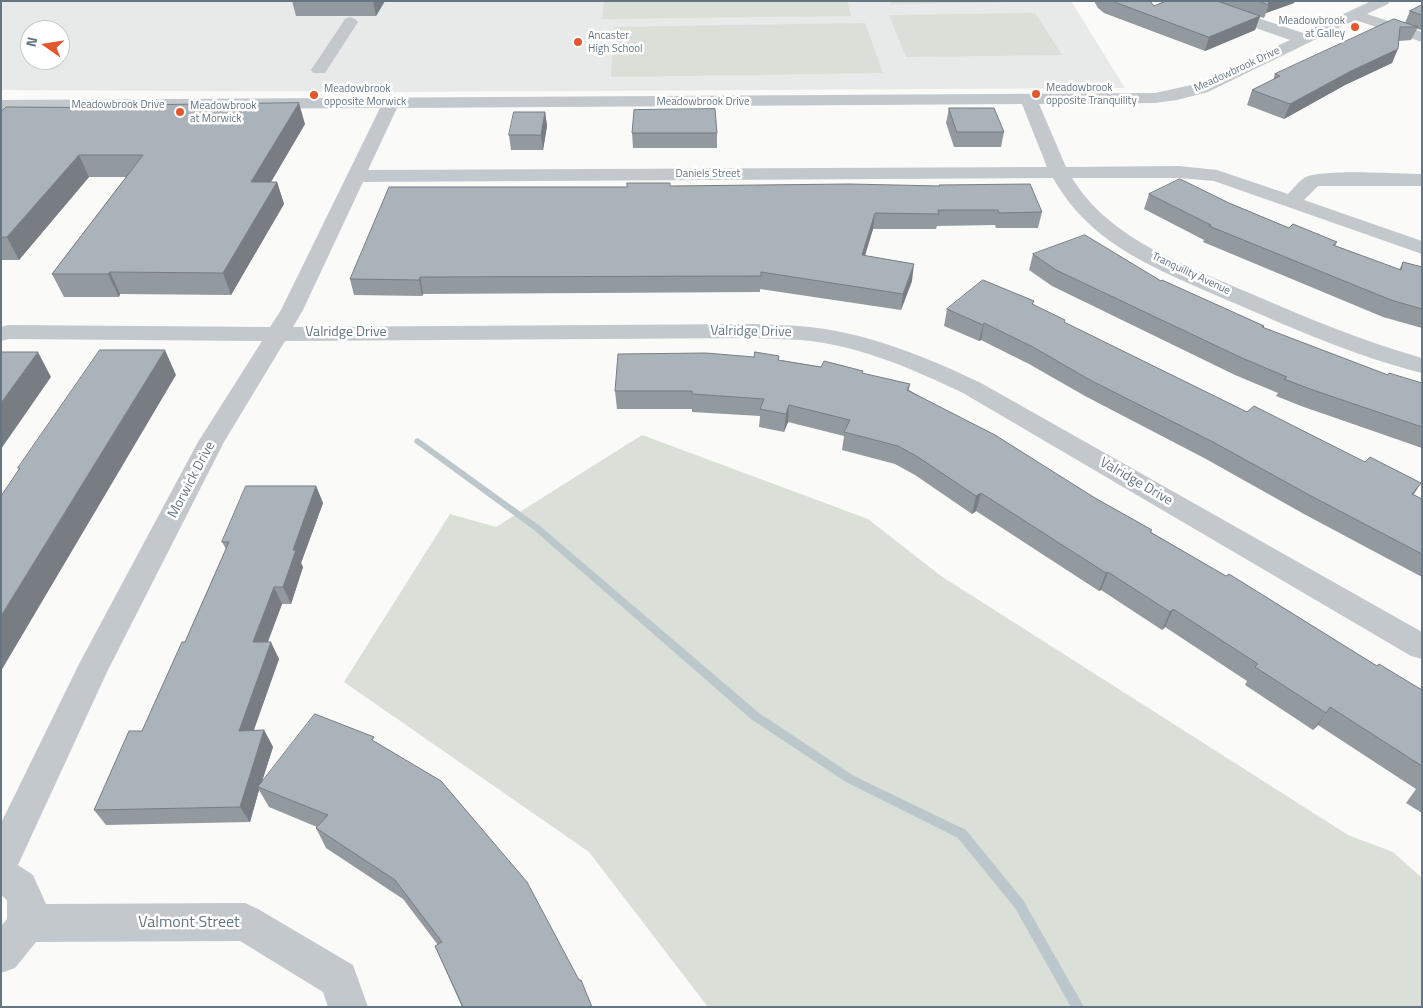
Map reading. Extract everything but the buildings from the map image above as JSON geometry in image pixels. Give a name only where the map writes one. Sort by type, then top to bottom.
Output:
[{"type":"street","points":[[1192,1],[1304,38]]},
{"type":"street","name":"Meadowbrook Drive","points":[[1,106],[1138,99],[1178,95],[1202,88],[1383,1]]},
{"type":"street","points":[[1353,16],[1422,37]]},
{"type":"street","points":[[318,70],[350,22]]},
{"type":"street","name":"Tranquility Avenue","points":[[1029,100],[1059,173],[1076,198],[1108,231],[1157,259],[1331,336],[1385,356],[1422,366]]},
{"type":"street","name":"Morwick Drive","points":[[1,862],[91,671],[207,451],[280,333],[391,103]]},
{"type":"street","name":"Daniels Street","points":[[357,176],[1179,172],[1217,176],[1422,248]]},
{"type":"street","points":[[1291,202],[1312,182],[1330,179],[1422,180]]},
{"type":"street","name":"Valridge Drive","points":[[1,334],[8,332],[753,331],[812,334],[910,360],[972,388],[1422,647]]},
{"type":"street","points":[[1,877],[11,879],[24,890],[28,905],[24,923],[13,942],[1,954]]},
{"type":"street","name":"Valmont Street","points":[[24,923],[245,922],[339,979],[348,1007]]},
{"type":"shaded area","name":"Ancaster High School","points":[[1,1],[1071,1],[1125,88],[401,92],[1,90]]},
{"type":"shaded area","points":[[604,1],[847,1],[851,16],[602,19]]},
{"type":"shaded area","points":[[890,1],[1019,1],[1020,2],[891,4]]},
{"type":"shaded area","points":[[1035,13],[1062,55],[906,57],[889,15]]},
{"type":"shaded area","points":[[865,23],[883,73],[611,77],[614,27]]},
{"type":"shaded area","points":[[642,435],[868,519],[941,576],[1348,835],[1393,852],[1422,878],[1422,1007],[708,1007],[589,852],[344,682],[450,514],[496,527]]},
{"type":"waterway","points":[[418,441],[537,528],[755,716],[850,779],[962,834],[1019,904],[1078,1007]]},
{"type":"place","name":"Meadowbrook at Galley","points":[[1355,27]]},
{"type":"place","name":"Ancaster High School","points":[[578,42]]},
{"type":"place","name":"Meadowbrook opposite Tranquility","points":[[1036,94]]},
{"type":"place","name":"Meadowbrook opposite Morwick","points":[[314,95]]},
{"type":"place","name":"Meadowbrook at Morwick","points":[[180,112]]}]
